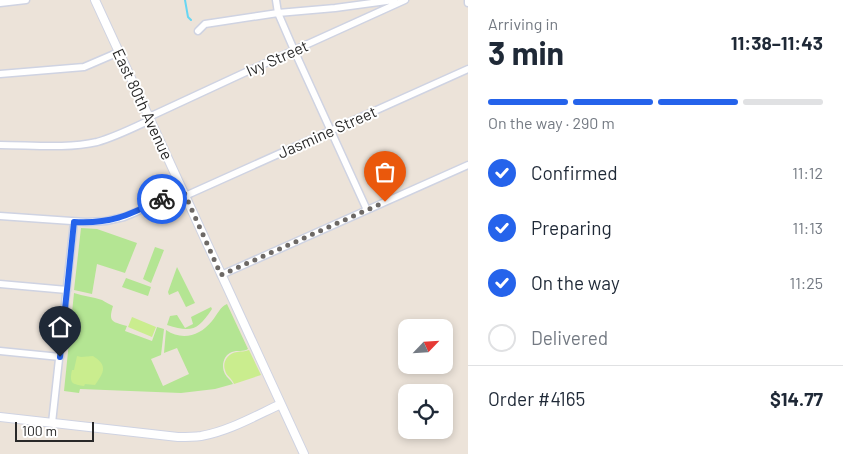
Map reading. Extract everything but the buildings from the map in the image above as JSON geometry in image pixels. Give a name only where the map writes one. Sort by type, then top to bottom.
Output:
[{"type":"street","points":[[0,4],[26,0]]},
{"type":"street","name":"East 80th Avenue","points":[[95,0],[304,454]]},
{"type":"street","points":[[276,0],[278,13],[294,50],[367,210]]},
{"type":"street","points":[[198,31],[205,24],[278,13],[394,0]]},
{"type":"street","name":"Ivy Street","points":[[0,145],[62,146],[96,142],[111,137],[294,50],[405,0]]},
{"type":"street","points":[[0,74],[84,67],[119,52]]},
{"type":"street","name":"Jasmine Street","points":[[0,216],[74,222],[113,220],[184,193],[468,69]]},
{"type":"street","points":[[221,275],[468,165]]},
{"type":"street","points":[[52,423],[74,222]]},
{"type":"street","points":[[0,284],[67,290]]},
{"type":"street","points":[[0,351],[60,357]]},
{"type":"street","points":[[0,418],[178,437],[200,436],[220,432],[281,404]]},
{"type":"green space","points":[[81,228],[97,229],[137,243],[125,273],[97,264],[92,294],[74,290]]},
{"type":"green space","points":[[155,247],[164,250],[151,283],[143,279]]},
{"type":"green space","points":[[177,267],[195,303],[186,307],[178,291],[169,295],[168,292]]},
{"type":"green space","points":[[126,278],[151,287],[148,296],[122,287]]},
{"type":"green space","points":[[74,293],[102,300],[113,306],[112,321],[127,326],[125,331],[152,341],[157,327],[164,329],[161,355],[151,359],[163,386],[189,374],[177,348],[164,353],[166,330],[184,336],[196,333],[207,326],[220,309],[227,304],[248,349],[232,352],[225,358],[224,371],[233,384],[215,389],[181,393],[80,389],[79,393],[64,391]]},
{"type":"green space","points":[[211,307],[212,309],[203,321],[194,328],[183,329],[167,325],[170,316],[177,315],[185,328],[193,324],[191,317]]},
{"type":"green space","points":[[132,317],[156,327],[152,337],[128,327]]},
{"type":"green space","points":[[249,350],[261,375],[234,384],[224,367],[225,361],[228,356],[234,353]]},
{"type":"green space","points":[[77,356],[93,356],[103,366],[102,373],[95,385],[77,385],[71,381],[72,370],[74,370]]},
{"type":"waterway","points":[[185,0],[188,17],[191,20]]},
{"type":"way so far","points":[[162,199],[183,190],[221,275],[385,202]]},
{"type":"route","points":[[60,357],[74,222],[113,220],[136,212],[162,199]]}]
